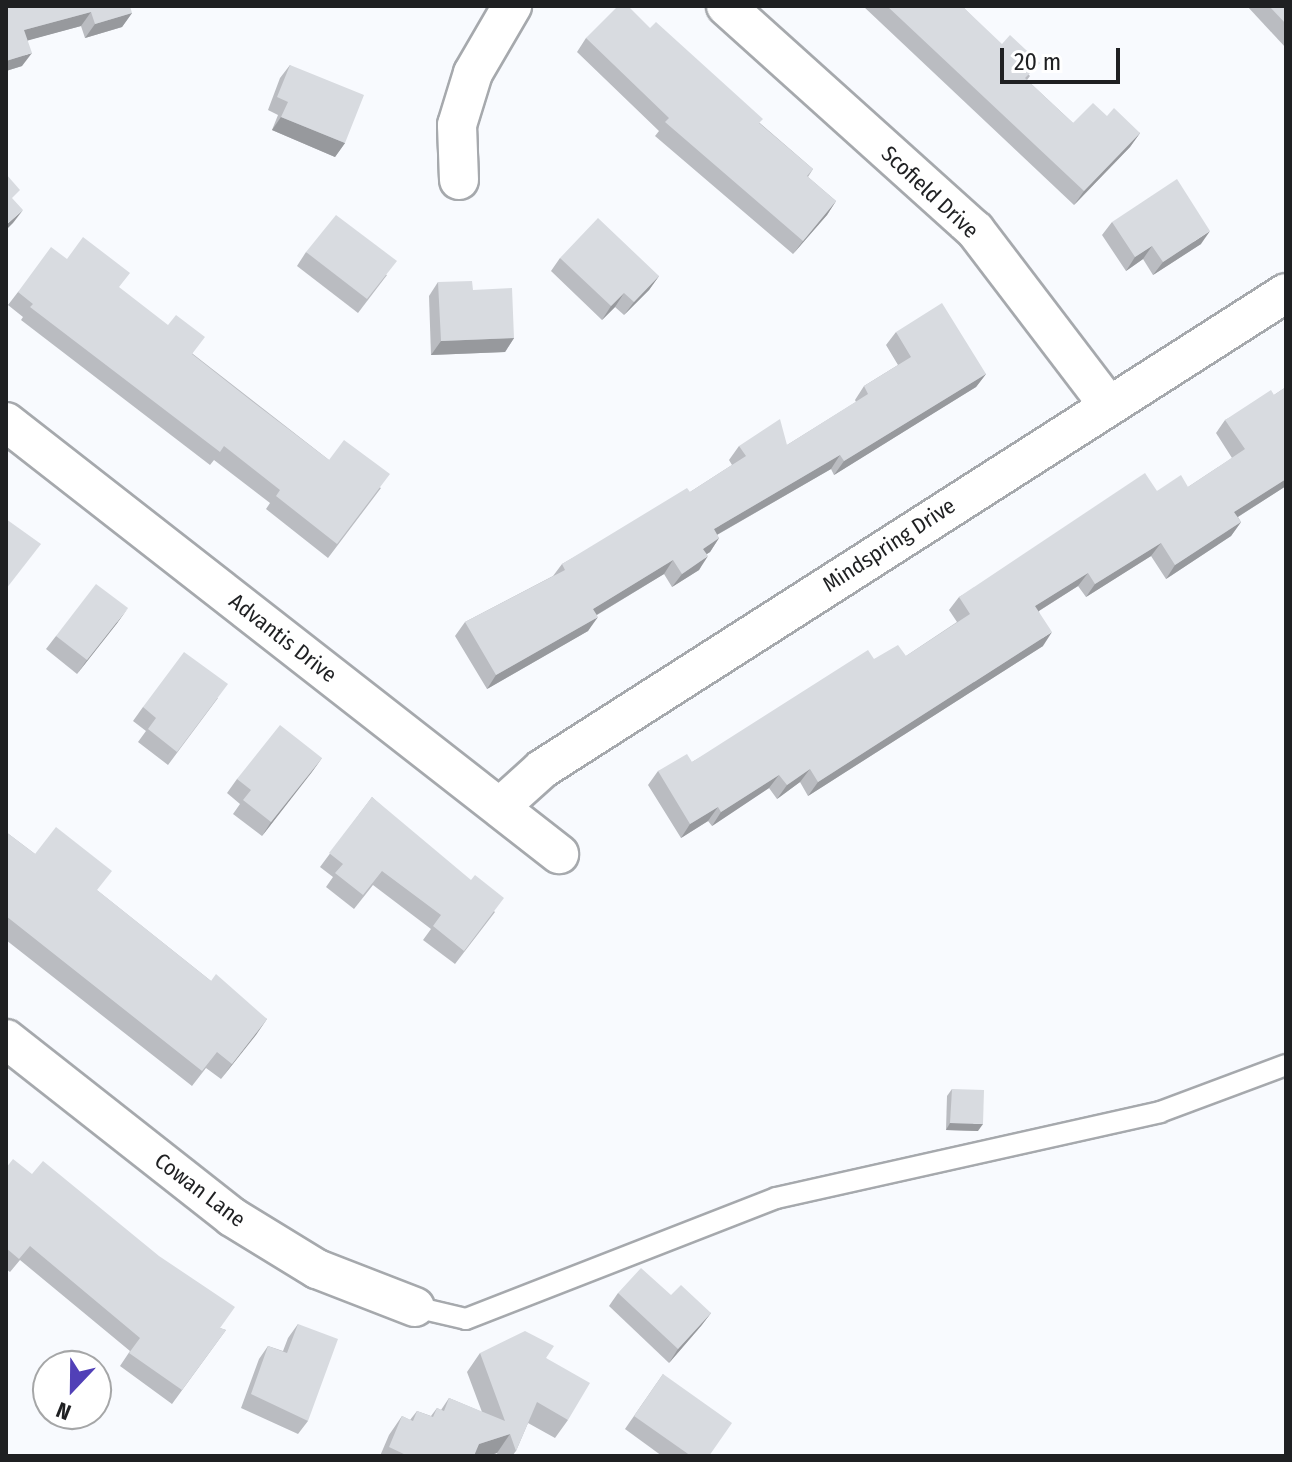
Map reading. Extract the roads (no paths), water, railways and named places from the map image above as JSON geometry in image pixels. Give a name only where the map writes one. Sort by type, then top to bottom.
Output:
[{"type":"street","points":[[459,180],[457,125],[469,86],[512,6]]},
{"type":"street","name":"Scofield Drive","points":[[726,6],[975,230],[1107,403]]},
{"type":"street","name":"Mindspring Drive","points":[[500,807],[542,769],[1107,403],[1286,293]]},
{"type":"street","name":"Advantis Drive","points":[[6,422],[559,854]]},
{"type":"street","name":"Cowan Lane","points":[[6,1039],[232,1217],[317,1269],[415,1307]]},
{"type":"lane","points":[[415,1307],[466,1319],[776,1198],[1160,1112],[1286,1065]]}]
